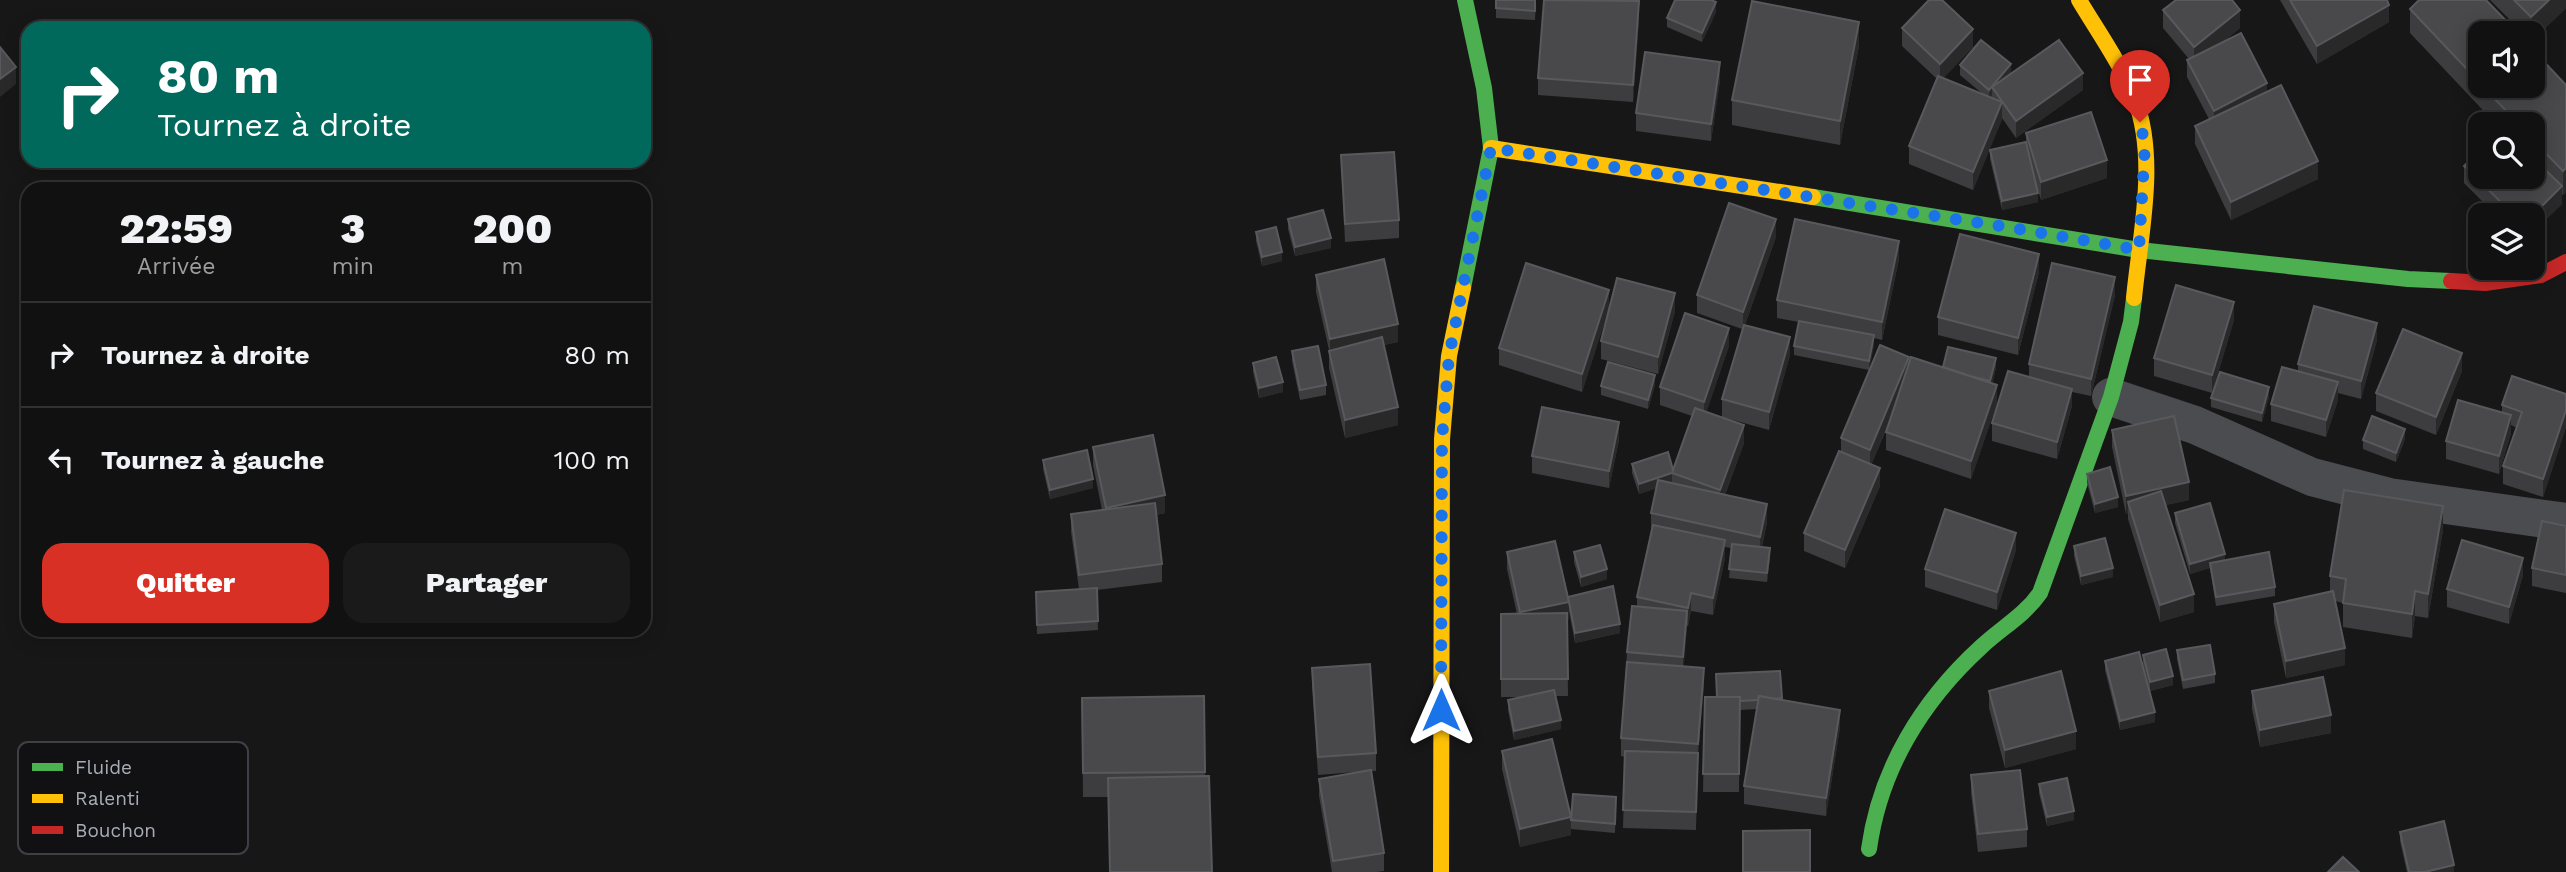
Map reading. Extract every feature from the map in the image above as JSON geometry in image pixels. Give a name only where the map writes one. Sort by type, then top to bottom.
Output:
[{"type":"street","points":[[1441,872],[1442,439],[1449,356],[1491,148],[1484,89],[1465,0]]},
{"type":"street","points":[[1869,849],[1883,788],[1909,734],[1960,669],[1983,645],[2026,613],[2040,593],[2111,397],[2131,322],[2139,250],[2145,145],[2135,100],[2079,0]]},
{"type":"street","points":[[1491,148],[2013,228],[2139,250],[2408,279],[2485,283],[2541,275],[2566,262]]},
{"type":"street","points":[[2111,397],[2195,425],[2312,477],[2389,497],[2566,522]]},
{"type":"building","points":[[1496,0],[1535,0],[1535,11],[1496,8]]},
{"type":"building","points":[[1544,0],[1639,1],[1633,85],[1538,78]]},
{"type":"building","points":[[1675,0],[1716,2],[1702,33],[1667,18]]},
{"type":"building","points":[[1929,0],[1942,0],[1973,29],[1940,64],[1902,28]]},
{"type":"building","points":[[2176,0],[2232,0],[2240,10],[2194,47],[2163,10]]},
{"type":"building","points":[[2290,0],[2387,0],[2389,5],[2317,46]]},
{"type":"building","points":[[2419,0],[2486,0],[2506,21],[2468,21],[2468,70],[2410,9]]},
{"type":"building","points":[[2514,0],[2549,0],[2531,17]]},
{"type":"building","points":[[1752,1],[1859,22],[1840,121],[1732,100]]},
{"type":"building","points":[[2241,33],[2267,83],[2214,111],[2187,60]]},
{"type":"building","points":[[1981,40],[2011,64],[1989,90],[1960,65]]},
{"type":"building","points":[[2059,40],[2083,73],[2016,121],[1992,87]]},
{"type":"building","points":[[0,47],[16,67],[0,79]]},
{"type":"building","points":[[1645,52],[1720,62],[1711,124],[1636,113]]},
{"type":"building","points":[[2545,63],[2566,85],[2566,168],[2563,171],[2545,152],[2545,112],[2507,112],[2494,98],[2545,98]]},
{"type":"building","points":[[1938,76],[2002,102],[1973,172],[1909,146]]},
{"type":"building","points":[[2281,85],[2318,161],[2231,202],[2195,126]]},
{"type":"building","points":[[2091,112],[2107,160],[2041,182],[2026,133]]},
{"type":"building","points":[[2026,142],[2038,193],[2002,201],[1990,150]]},
{"type":"building","points":[[1394,152],[1399,220],[1345,224],[1341,155]]},
{"type":"building","points":[[2545,170],[2562,186],[2545,203],[2502,203],[2487,189],[2545,189]]},
{"type":"building","points":[[1729,203],[1776,219],[1743,312],[1697,295]]},
{"type":"building","points":[[1323,210],[1331,238],[1295,247],[1288,219]]},
{"type":"building","points":[[1795,219],[1899,241],[1882,322],[1777,300]]},
{"type":"building","points":[[1276,227],[1282,252],[1262,257],[1256,232]]},
{"type":"building","points":[[1960,234],[2039,254],[2018,338],[1938,317]]},
{"type":"building","points":[[1384,259],[1398,324],[1330,339],[1316,275]]},
{"type":"building","points":[[1526,263],[1609,290],[1582,374],[1499,348]]},
{"type":"building","points":[[2052,263],[2115,277],[2091,379],[2029,364]]},
{"type":"building","points":[[1617,278],[1675,293],[1658,357],[1601,341]]},
{"type":"building","points":[[2176,285],[2234,302],[2212,375],[2154,358]]},
{"type":"building","points":[[2314,306],[2377,323],[2361,381],[2298,364]]},
{"type":"building","points":[[1685,313],[1729,328],[1704,402],[1660,387]]},
{"type":"building","points":[[1799,321],[1874,335],[1869,361],[1794,346]]},
{"type":"building","points":[[1744,325],[1790,337],[1769,412],[1722,399]]},
{"type":"building","points":[[2403,329],[2462,353],[2436,417],[2376,393]]},
{"type":"building","points":[[1382,337],[1398,407],[1345,420],[1329,351]]},
{"type":"building","points":[[1880,345],[1909,357],[1870,450],[1841,438]]},
{"type":"building","points":[[1318,346],[1326,385],[1300,390],[1292,351]]},
{"type":"building","points":[[1948,347],[1996,358],[1990,381],[1943,367]]},
{"type":"building","points":[[1276,357],[1283,382],[1259,388],[1253,363]]},
{"type":"building","points":[[1911,357],[1997,385],[1971,461],[1886,432]]},
{"type":"building","points":[[1608,362],[1655,375],[1648,400],[1601,386]]},
{"type":"building","points":[[2282,367],[2338,382],[2326,420],[2271,404]]},
{"type":"building","points":[[2008,371],[2072,389],[2057,442],[1992,423]]},
{"type":"building","points":[[2220,372],[2269,387],[2262,413],[2211,398]]},
{"type":"building","points":[[2512,376],[2566,394],[2566,410],[2543,479],[2503,466],[2522,412],[2502,405]]},
{"type":"building","points":[[2458,400],[2511,415],[2499,456],[2446,441]]},
{"type":"building","points":[[1542,407],[1619,422],[1609,471],[1532,456]]},
{"type":"building","points":[[1695,408],[1744,425],[1720,490],[1672,473]]},
{"type":"building","points":[[2174,416],[2189,482],[2126,496],[2112,430]]},
{"type":"building","points":[[2372,416],[2405,429],[2396,453],[2363,440]]},
{"type":"building","points":[[1153,435],[1165,495],[1106,508],[1093,447]]},
{"type":"building","points":[[1087,450],[1093,479],[1050,490],[1043,460]]},
{"type":"building","points":[[1839,451],[1880,468],[1845,550],[1804,533]]},
{"type":"building","points":[[1668,452],[1672,473],[1639,484],[1632,464]]},
{"type":"building","points":[[2110,467],[2118,497],[2095,504],[2087,474]]},
{"type":"building","points":[[1658,480],[1767,504],[1760,537],[1651,513]]},
{"type":"building","points":[[2344,490],[2443,506],[2428,594],[2415,591],[2412,614],[2343,603],[2346,579],[2330,576]]},
{"type":"building","points":[[2161,491],[2194,594],[2160,605],[2128,502]]},
{"type":"building","points":[[1155,503],[1162,564],[1079,575],[1071,514]]},
{"type":"building","points":[[2210,503],[2225,554],[2190,564],[2175,513]]},
{"type":"building","points":[[1945,509],[2016,533],[1997,592],[1925,569]]},
{"type":"building","points":[[2542,521],[2566,526],[2566,575],[2532,568]]},
{"type":"building","points":[[1653,525],[1725,540],[1713,598],[1691,593],[1688,608],[1637,597]]},
{"type":"building","points":[[2105,538],[2113,568],[2081,576],[2074,546]]},
{"type":"building","points":[[2462,540],[2523,558],[2509,607],[2447,589]]},
{"type":"building","points":[[1555,541],[1569,602],[1520,612],[1507,552]]},
{"type":"building","points":[[1732,544],[1770,548],[1767,573],[1729,569]]},
{"type":"building","points":[[1600,545],[1607,569],[1581,577],[1574,552]]},
{"type":"building","points":[[2269,552],[2275,587],[2216,597],[2210,563]]},
{"type":"building","points":[[1613,586],[1620,624],[1575,633],[1568,597]]},
{"type":"building","points":[[1097,588],[1098,621],[1037,625],[1036,592]]},
{"type":"building","points":[[2333,591],[2345,648],[2286,661],[2274,604]]},
{"type":"building","points":[[1632,606],[1687,611],[1683,657],[1627,652]]},
{"type":"building","points":[[1567,613],[1568,679],[1501,679],[1501,614]]},
{"type":"building","points":[[2210,645],[2215,674],[2183,680],[2177,650]]},
{"type":"building","points":[[2166,649],[2173,676],[2150,682],[2143,655]]},
{"type":"building","points":[[2139,652],[2155,712],[2120,721],[2105,661]]},
{"type":"building","points":[[1627,662],[1704,668],[1698,744],[1621,738]]},
{"type":"building","points":[[1370,664],[1376,753],[1318,757],[1312,668]]},
{"type":"building","points":[[1780,671],[1782,698],[1759,696],[1758,700],[1740,701],[1740,697],[1717,697],[1716,674]]},
{"type":"building","points":[[2061,671],[2076,731],[2005,750],[1989,691]]},
{"type":"building","points":[[2323,677],[2331,715],[2260,730],[2252,691]]},
{"type":"building","points":[[1554,690],[1561,720],[1514,731],[1508,700]]},
{"type":"building","points":[[1204,696],[1205,772],[1083,773],[1082,698]]},
{"type":"building","points":[[1759,696],[1840,710],[1826,798],[1744,786]]},
{"type":"building","points":[[1705,697],[1740,697],[1739,774],[1703,774]]},
{"type":"building","points":[[1552,739],[1571,817],[1520,829],[1502,751]]},
{"type":"building","points":[[1625,751],[1698,753],[1696,812],[1623,810]]},
{"type":"building","points":[[1371,770],[1384,853],[1333,861],[1319,779]]},
{"type":"building","points":[[2020,770],[2027,829],[1978,834],[1971,775]]},
{"type":"building","points":[[1209,776],[1212,872],[1110,872],[1108,778]]},
{"type":"building","points":[[2067,778],[2074,811],[2047,817],[2039,784]]},
{"type":"building","points":[[1573,794],[1616,797],[1615,824],[1571,820]]},
{"type":"building","points":[[2444,821],[2454,865],[2425,872],[2409,872],[2400,832]]},
{"type":"building","points":[[1810,830],[1810,872],[1743,872],[1743,831]]},
{"type":"building","points":[[2343,857],[2359,872],[2328,872]]},
{"type":"traffic: fast","points":[[1463,288],[1491,148],[1484,88],[1465,0]]},
{"type":"traffic: fast","points":[[1813,197],[2139,250],[2408,279],[2451,281]]},
{"type":"traffic: fast","points":[[1869,849],[1883,791],[1907,738],[1923,714],[1960,668],[2040,593],[2111,397],[2131,322],[2134,298]]},
{"type":"traffic: slow","points":[[2079,0],[2123,73],[2142,122],[2145,198],[2134,298]]},
{"type":"traffic: slow","points":[[1491,148],[1813,197]]},
{"type":"traffic: slow","points":[[1441,872],[1442,439],[1449,356],[1463,288]]},
{"type":"traffic: jam","points":[[2451,281],[2485,283],[2541,275],[2566,262]]},
{"type":"route","points":[[1441,710],[1442,439],[1449,356],[1491,148],[2013,228],[2139,250],[2145,188],[2145,145],[2140,122]]}]
